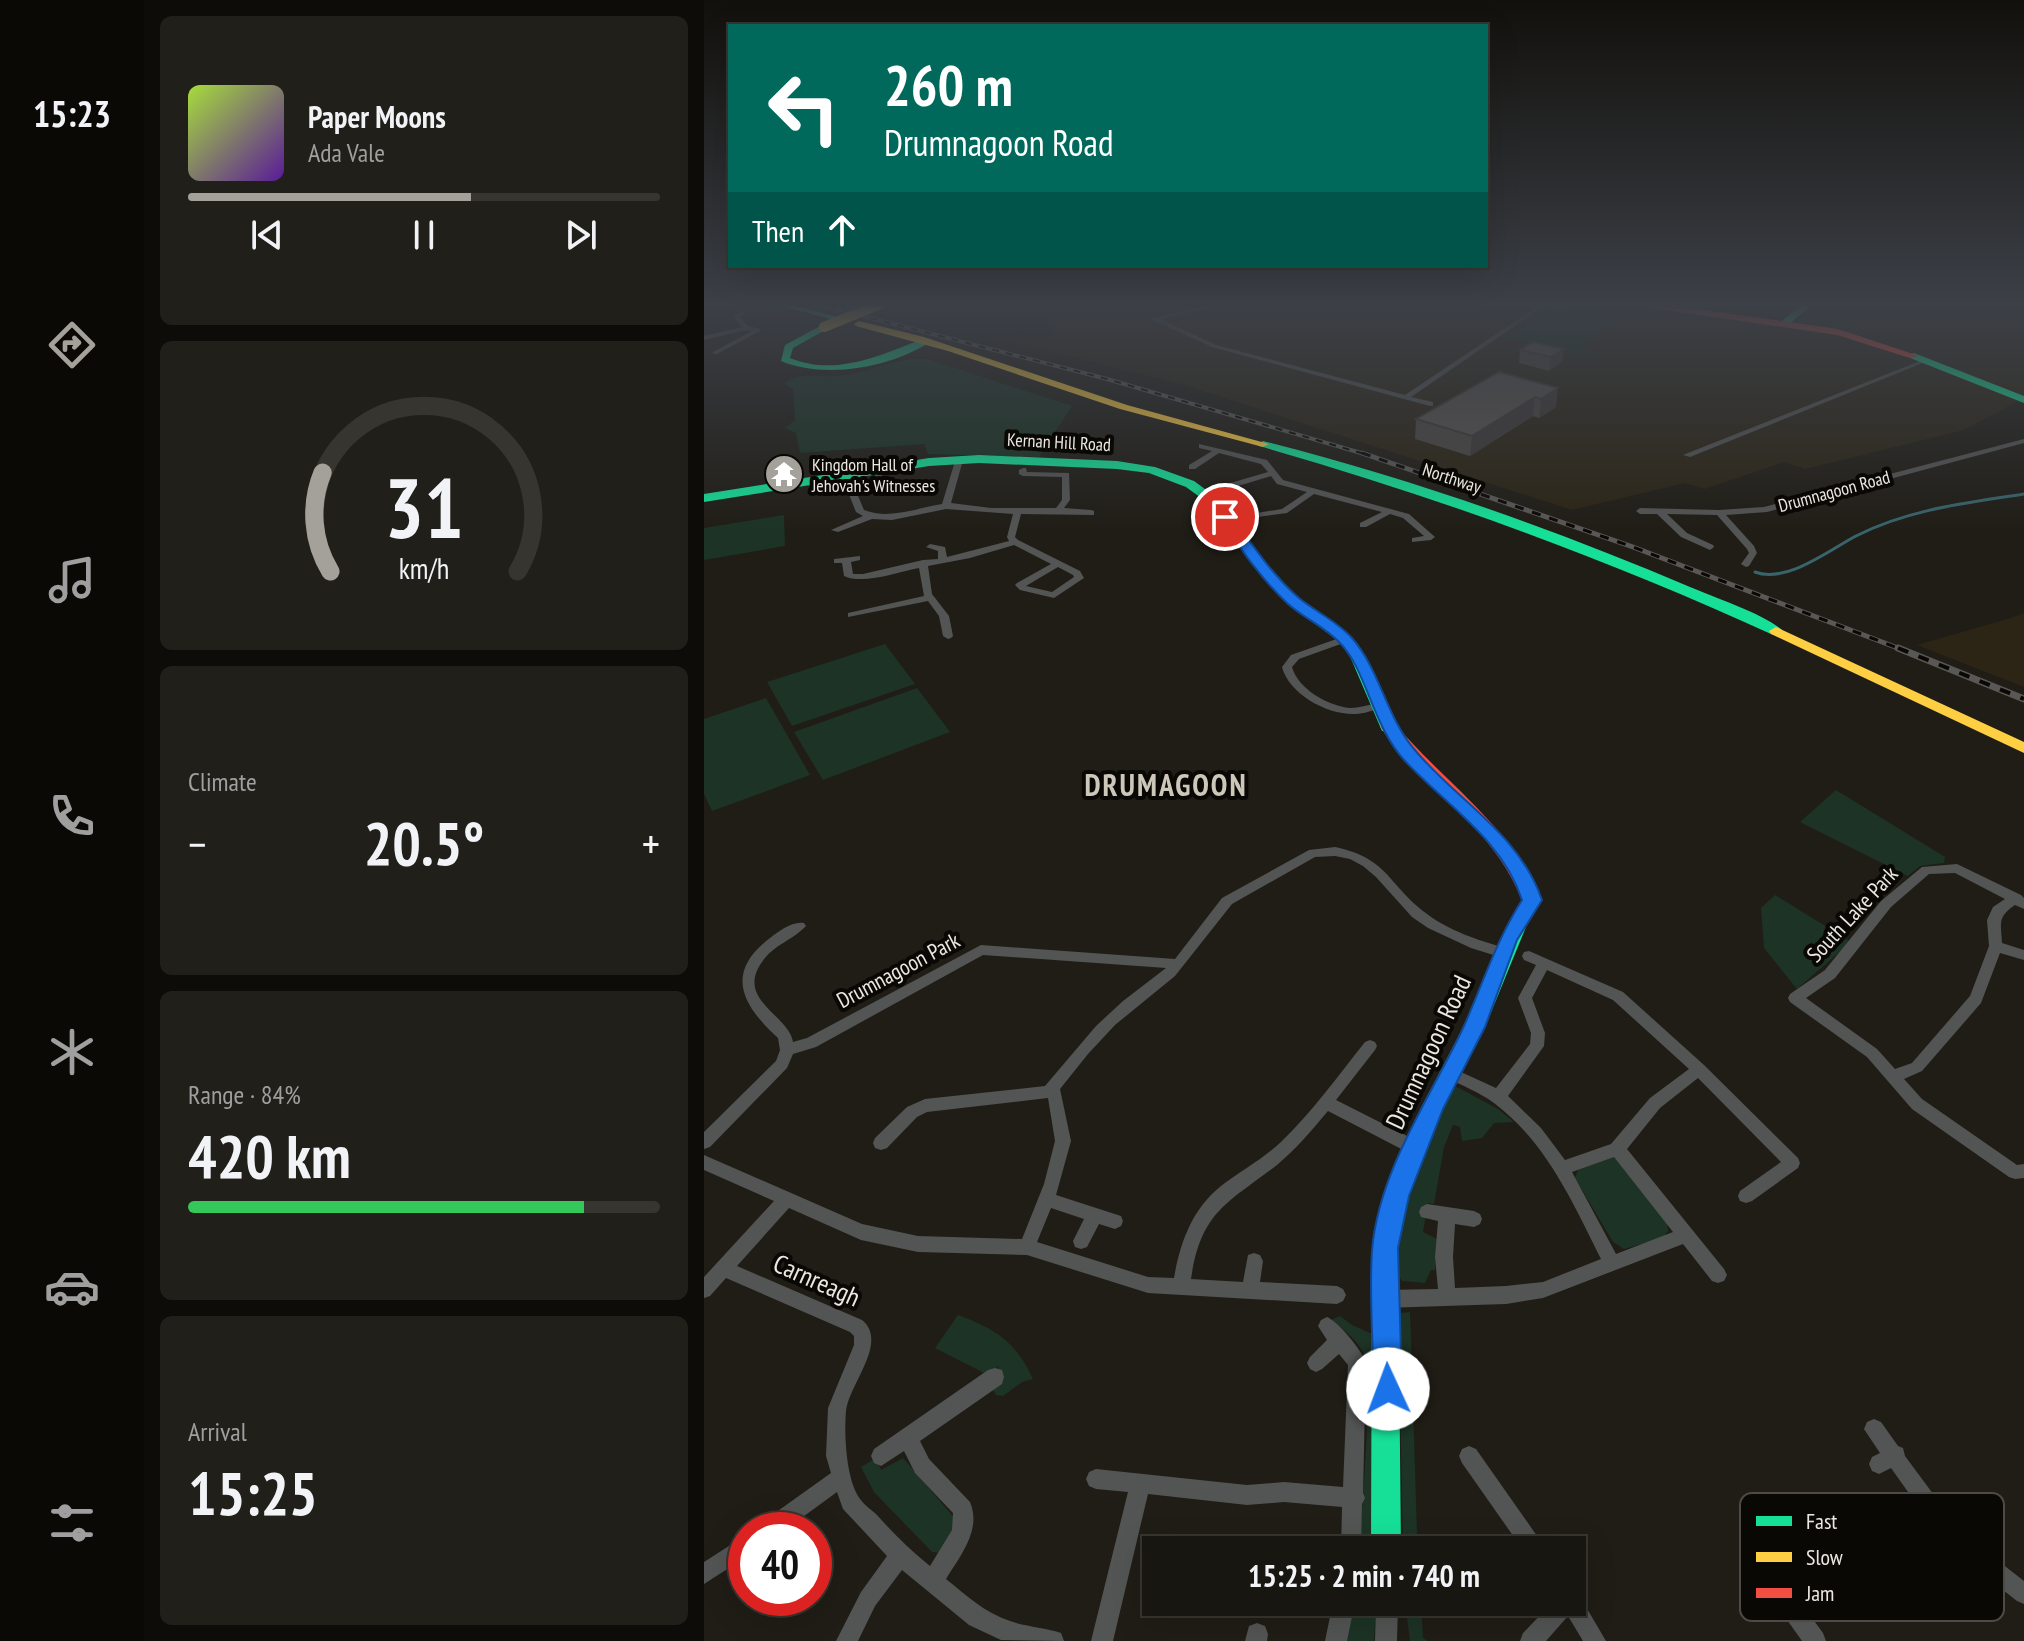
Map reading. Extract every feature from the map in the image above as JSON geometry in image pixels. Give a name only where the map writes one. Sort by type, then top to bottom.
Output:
[{"type":"main road","name":"Northway","points":[[1042,381],[1109,403],[1353,468],[1501,516],[1701,595],[2024,748]]},
{"type":"main road","points":[[1977,381],[2024,400]]},
{"type":"main road","name":"Kernan Hill Road","points":[[704,498],[849,483],[878,471],[959,460],[1117,465],[1173,476],[1206,493],[1257,561],[1292,600],[1345,639],[1356,654],[1374,698]]},
{"type":"main road","name":"Drumnagoon Road","points":[[1374,698],[1410,756],[1499,841],[1527,884],[1532,900],[1501,959],[1474,1027],[1415,1148],[1396,1196],[1385,1248],[1388,1389],[1386,1536]]},
{"type":"main road","name":"Northway","points":[[1934,704],[1980,719],[2024,739]]},
{"type":"street","points":[[1341,381],[1430,404]]},
{"type":"street","points":[[1405,398],[1431,381]]},
{"type":"street","points":[[1687,455],[1875,381]]},
{"type":"street","name":"Drumnagoon Road","points":[[1640,511],[1719,513],[1779,507],[2024,441]]},
{"type":"street","points":[[1202,446],[1264,462],[1280,482],[1406,516],[1431,537],[1415,540]]},
{"type":"street","points":[[1182,464],[1196,468],[1218,450]]},
{"type":"street","points":[[946,506],[959,460]]},
{"type":"street","points":[[1023,470],[1023,474],[1066,475],[1066,500],[1060,508]]},
{"type":"street","points":[[1206,493],[1272,473]]},
{"type":"street","points":[[849,483],[860,512],[869,517]]},
{"type":"street","points":[[1247,517],[1261,518],[1284,511],[1313,491]]},
{"type":"street","points":[[835,530],[869,517],[885,518],[946,506],[1018,511],[1060,508],[1091,513]]},
{"type":"street","points":[[1018,511],[1011,537],[1015,542],[1055,565],[1077,573],[1079,578],[1054,595],[1020,585],[1055,565]]},
{"type":"street","points":[[1368,521],[1390,511]]},
{"type":"street","points":[[1660,512],[1684,535],[1710,547]]},
{"type":"street","points":[[1719,513],[1751,548],[1753,553],[1746,564]]},
{"type":"street","points":[[1202,521],[1225,517]]},
{"type":"street","points":[[847,559],[851,577],[1015,542]]},
{"type":"street","points":[[929,547],[942,549],[943,559]]},
{"type":"street","points":[[923,563],[929,598],[944,616],[948,636]]},
{"type":"street","points":[[851,615],[865,615],[929,598]]},
{"type":"street","points":[[1345,639],[1295,657],[1287,667],[1287,675],[1296,685],[1341,709],[1353,711],[1374,698]]},
{"type":"street","points":[[1050,1091],[1076,1054],[1123,1009],[1159,986],[1227,901],[1313,853],[1328,850],[1342,852],[1375,864],[1399,899],[1433,925],[1501,959]]},
{"type":"street","name":"South Lake Park","points":[[2020,901],[1957,868],[1926,870],[1886,904],[1830,974],[1795,998],[1872,1053],[1917,1104],[1956,1134],[2015,1172],[2024,1171]]},
{"type":"street","name":"South Lake Park","points":[[1894,1076],[1917,1067],[1976,999],[1996,946],[1994,920],[1998,910],[2020,901]]},
{"type":"street","points":[[704,1142],[782,1064],[787,1050],[785,1035],[762,1017],[749,998],[750,975],[756,956],[772,940],[799,926]]},
{"type":"street","points":[[1996,946],[2024,955]]},
{"type":"street","name":"Drumnagoon Park","points":[[787,1050],[811,1043],[981,950],[1178,964]]},
{"type":"street","points":[[1529,956],[1618,996],[1799,1159],[1746,1196]]},
{"type":"street","points":[[1498,1097],[1537,1046],[1538,1033],[1525,998],[1544,963]]},
{"type":"street","points":[[1181,1286],[1185,1256],[1201,1220],[1219,1198],[1286,1148],[1327,1103],[1370,1046]]},
{"type":"street","points":[[1561,1169],[1617,1149],[1655,1103],[1699,1069]]},
{"type":"street","points":[[1450,1073],[1498,1097],[1532,1127],[1561,1169],[1612,1264]]},
{"type":"street","points":[[881,1143],[912,1112],[925,1106],[1054,1091],[1063,1141],[1046,1199],[1027,1247]]},
{"type":"street","points":[[1327,1103],[1415,1148]]},
{"type":"street","points":[[1617,1149],[1718,1275]]},
{"type":"street","points":[[704,1162],[861,1232],[918,1244],[1027,1247],[1148,1285],[1337,1295]]},
{"type":"street","points":[[704,1290],[786,1199]]},
{"type":"street","points":[[1046,1199],[1115,1221]]},
{"type":"street","points":[[1427,1212],[1474,1219]]},
{"type":"street","points":[[1081,1241],[1095,1215]]},
{"type":"street","points":[[1447,1217],[1444,1257],[1447,1296]]},
{"type":"street","points":[[1384,1299],[1506,1295],[1543,1290],[1685,1235]]},
{"type":"street","points":[[1250,1290],[1254,1261]]},
{"type":"street","name":"Carnreagh","points":[[725,1269],[856,1326],[863,1332],[863,1345],[837,1408],[836,1456],[850,1502],[900,1555],[977,1617],[1009,1632],[1053,1641]]},
{"type":"street","points":[[1316,1363],[1333,1334],[1357,1362],[1352,1536]]},
{"type":"street","points":[[881,1456],[995,1377]]},
{"type":"street","points":[[1874,1429],[1887,1460],[1917,1493]]},
{"type":"street","points":[[908,1438],[922,1466],[963,1509],[962,1533],[933,1580]]},
{"type":"street","points":[[1469,1456],[1525,1536]]},
{"type":"street","points":[[793,1512],[842,1477]]},
{"type":"street","points":[[1096,1479],[1247,1495],[1284,1492],[1355,1498]]},
{"type":"street","points":[[1102,1641],[1140,1485]]},
{"type":"street","points":[[847,1641],[868,1599],[900,1555]]},
{"type":"street","points":[[704,1574],[728,1557]]},
{"type":"street","points":[[2004,1578],[2024,1594]]},
{"type":"street","points":[[1336,1641],[1341,1616]]},
{"type":"street","points":[[1386,1641],[1387,1616]]},
{"type":"street","points":[[1531,1641],[1556,1616]]},
{"type":"street","points":[[1579,1616],[1595,1641]]},
{"type":"street","points":[[1801,1621],[1815,1641]]},
{"type":"shaded area","points":[[1168,381],[2024,381],[2024,398],[1964,430],[1805,469],[1784,462],[1705,489],[1685,483],[1572,510]]},
{"type":"shaded area","points":[[2024,613],[2024,687],[1917,645],[2011,618]]},
{"type":"green space","points":[[788,381],[994,381],[1072,406],[1039,457],[928,454],[924,444],[800,453],[796,433],[785,428],[795,420],[793,389],[784,384]]},
{"type":"green space","points":[[784,515],[785,546],[704,560],[704,528]]},
{"type":"green space","points":[[885,644],[915,684],[792,726],[767,682]]},
{"type":"green space","points":[[917,688],[950,732],[823,780],[794,732]]},
{"type":"green space","points":[[766,698],[810,775],[712,811],[704,794],[704,719]]},
{"type":"green space","points":[[1836,790],[1945,857],[1944,863],[1920,866],[1908,876],[1800,822]]},
{"type":"green space","points":[[1775,895],[1851,942],[1797,989],[1764,948],[1761,908]]},
{"type":"green space","points":[[1457,1087],[1498,1109],[1514,1122],[1494,1123],[1482,1138],[1462,1141],[1460,1127],[1453,1125],[1444,1147],[1434,1204],[1428,1203],[1423,1232],[1437,1239],[1435,1270],[1431,1270],[1425,1283],[1402,1281],[1394,1270],[1404,1197],[1451,1090]]},
{"type":"green space","points":[[1613,1155],[1667,1219],[1668,1231],[1663,1238],[1624,1249],[1613,1242],[1575,1178],[1578,1170]]},
{"type":"green space","points":[[1410,1312],[1418,1536],[1403,1536],[1401,1313]]},
{"type":"green space","points":[[958,1315],[1003,1338],[1019,1355],[1033,1379],[1022,1382],[1003,1396],[996,1395],[991,1387],[999,1366],[986,1374],[935,1348]]},
{"type":"green space","points":[[1340,1316],[1377,1336],[1377,1536],[1359,1536],[1368,1390],[1365,1356],[1346,1332],[1331,1320]]},
{"type":"green space","points":[[876,1458],[881,1470],[903,1458],[957,1521],[956,1535],[940,1553],[932,1552],[874,1492],[861,1467]]},
{"type":"green space","points":[[1347,1616],[1375,1616],[1374,1641],[1343,1641]]},
{"type":"green space","points":[[1407,1616],[1422,1616],[1423,1638],[1428,1641],[1410,1641]]},
{"type":"building","points":[[1484,381],[1531,381],[1558,388],[1541,399],[1535,397],[1472,436],[1416,419]]},
{"type":"waterway","points":[[1755,572],[1767,574],[1793,570],[1856,536],[1917,513],[2024,494]]},
{"type":"railway","points":[[1112,381],[1367,455]]},
{"type":"railway","points":[[1362,453],[1367,455]]},
{"type":"railway","points":[[1367,455],[1633,547],[1902,650]]},
{"type":"railway","points":[[1898,648],[1902,650]]},
{"type":"railway","points":[[1902,650],[2024,699]]},
{"type":"traffic: fast","points":[[1975,381],[2024,400]]},
{"type":"traffic: fast","points":[[1263,444],[1394,482],[1524,526],[1651,575],[1776,631]]},
{"type":"traffic: fast","points":[[704,498],[929,462],[979,459],[1117,465],[1151,470],[1190,484],[1216,503],[1259,564],[1292,600],[1345,639],[1356,654],[1388,727]]},
{"type":"traffic: fast","points":[[1386,1536],[1385,1248],[1396,1196],[1432,1108],[1474,1027],[1516,927]]},
{"type":"traffic: slow","points":[[1045,381],[1124,407],[1263,444]]},
{"type":"traffic: slow","points":[[1776,631],[2024,748]]},
{"type":"traffic: jam","points":[[1388,727],[1488,829],[1521,874],[1532,900],[1516,927]]},
{"type":"place","name":"Kingdom Hall of Jehovah's Witnesses","points":[[784,474]]},
{"type":"district","name":"DRUMAGOON","points":[[1166,784]]},
{"type":"route","points":[[1225,517],[1257,561],[1292,600],[1345,639],[1356,654],[1388,727],[1410,756],[1499,841],[1527,884],[1532,900],[1524,918],[1508,939],[1474,1027],[1432,1108],[1396,1196],[1385,1248],[1388,1389]]}]
